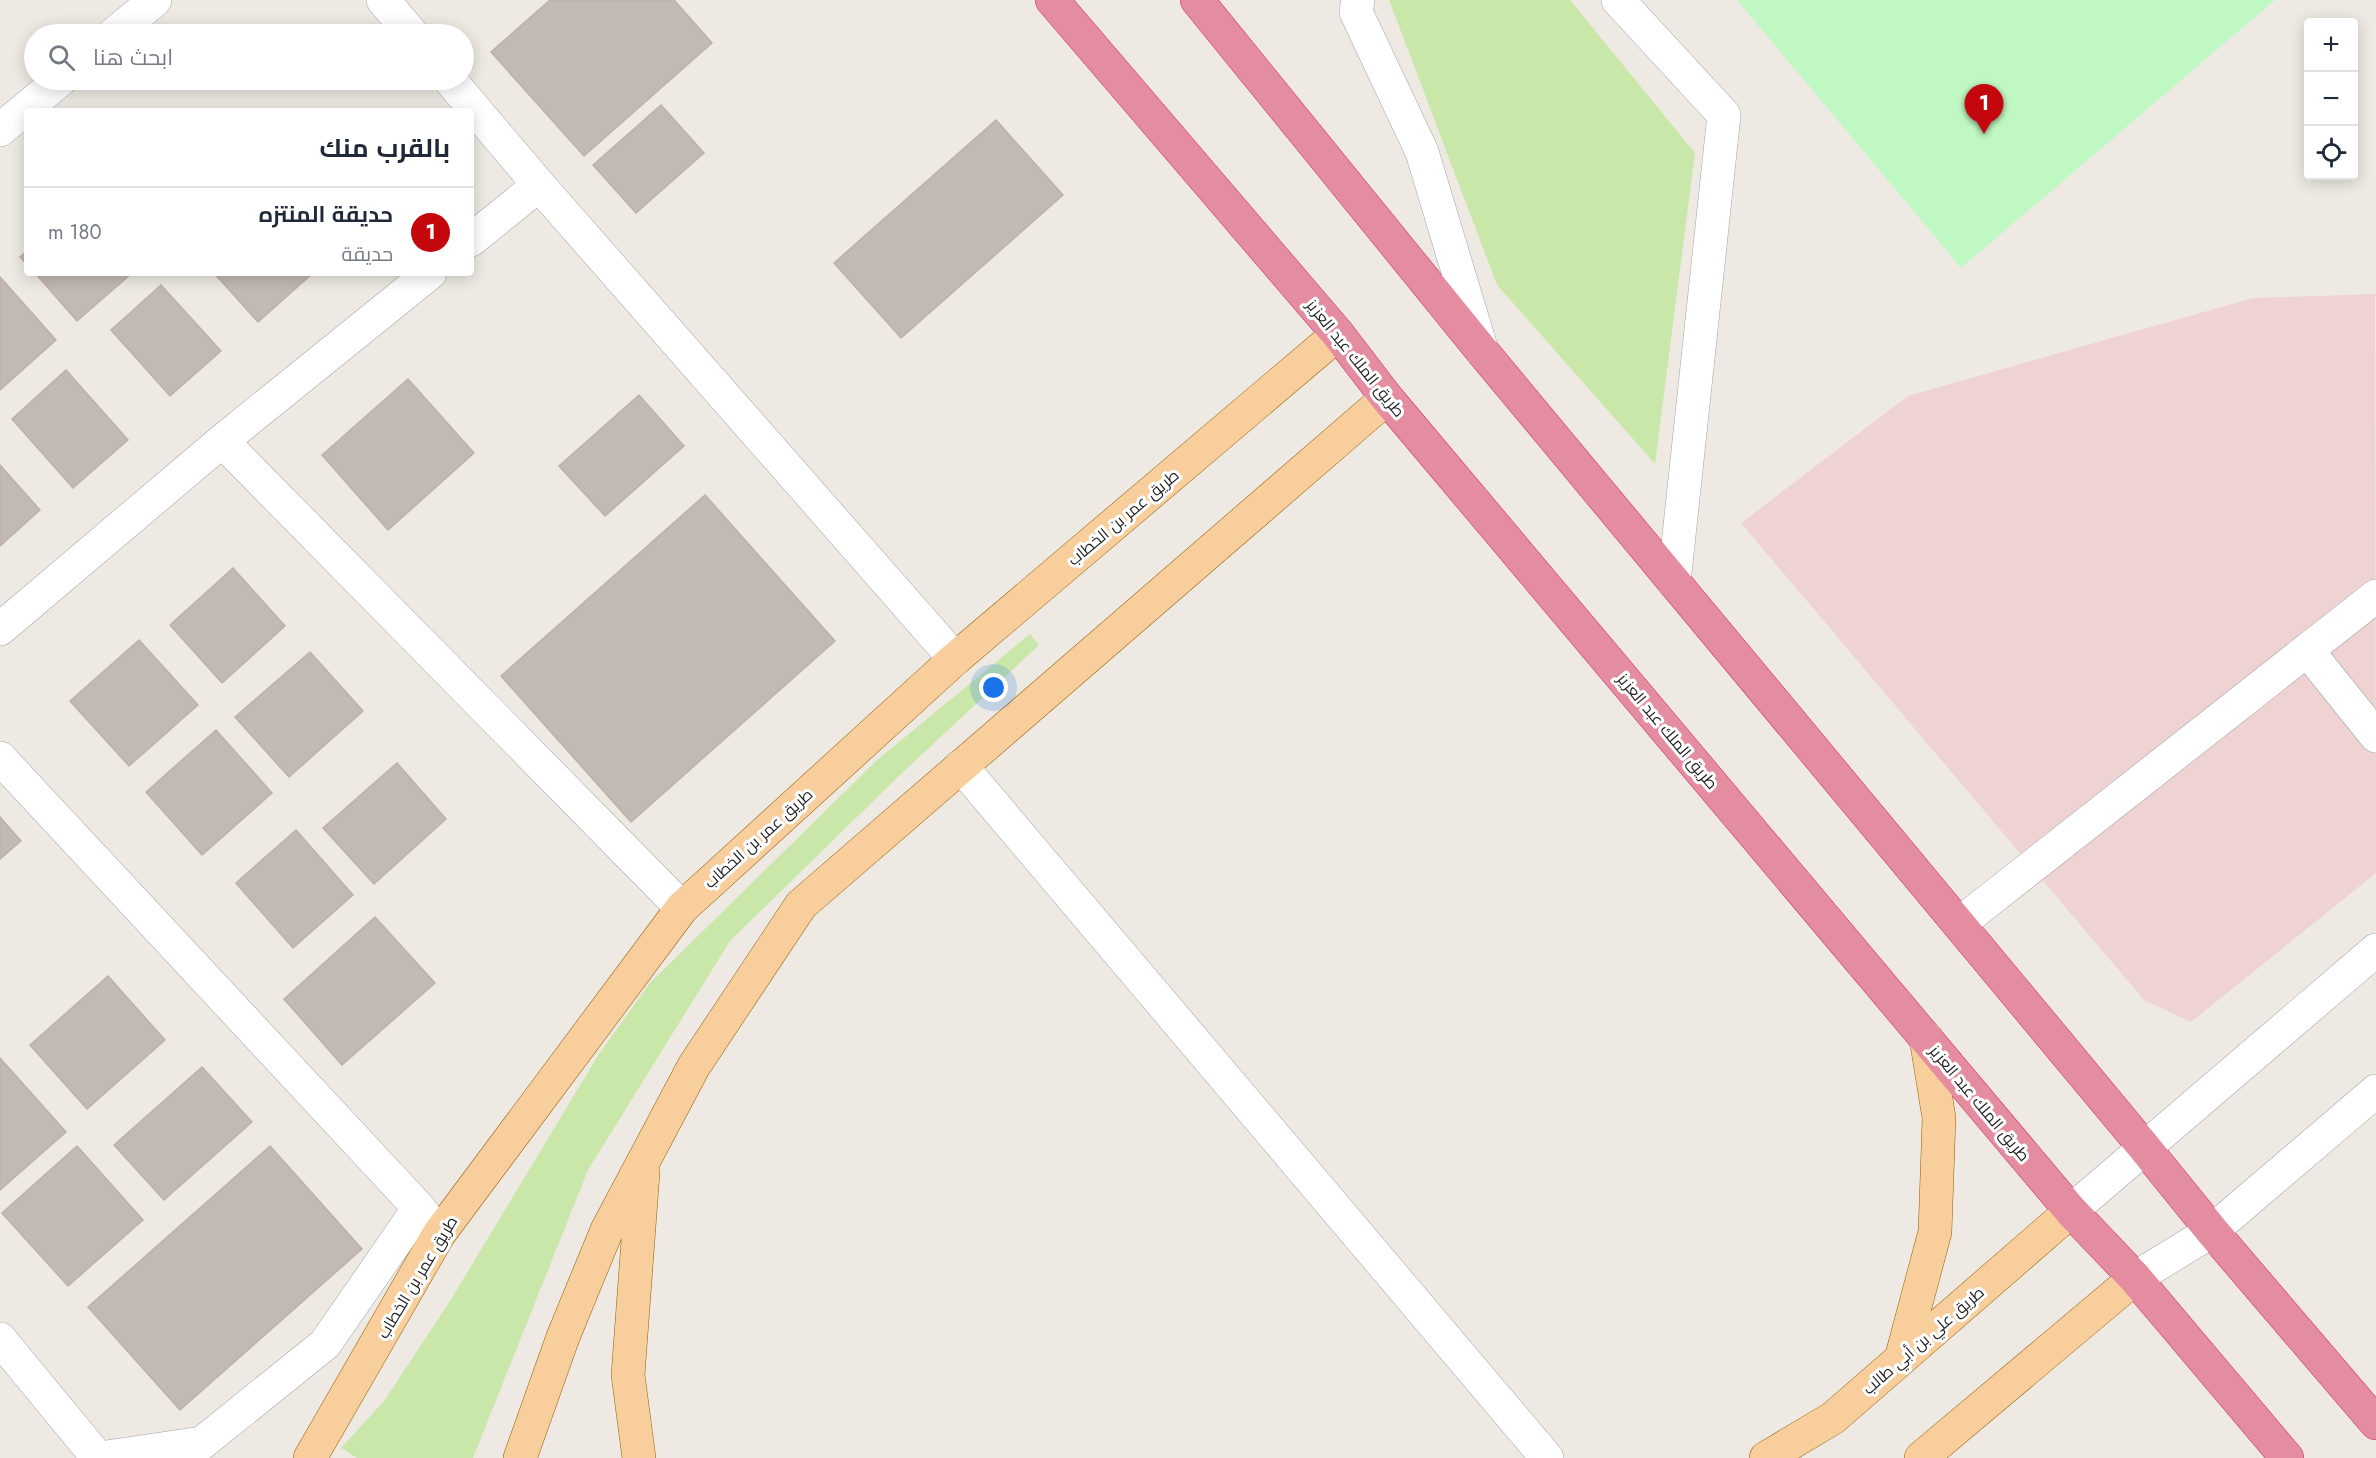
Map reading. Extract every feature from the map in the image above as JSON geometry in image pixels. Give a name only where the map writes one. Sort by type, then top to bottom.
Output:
[{"type":"highway","name":"طريق الملك عبد العزيز","points":[[1052,0],[1338,334],[1387,398],[2071,1210],[2135,1278],[2287,1458]]},
{"type":"highway","points":[[1197,0],[1482,351],[2145,1146],[2212,1231],[2376,1423]]},
{"type":"main road","name":"طريق عمر بن الخطاب","points":[[310,1458],[439,1234],[682,908],[955,659],[1338,334]]},
{"type":"main road","points":[[520,1458],[563,1337],[603,1241],[694,1066],[801,905],[1387,398]]},
{"type":"main road","points":[[1901,1359],[1935,1232],[1939,1118],[1926,1038]]},
{"type":"main road","points":[[639,1458],[628,1375],[644,1161]]},
{"type":"main road","name":"طريق علي بن أبي طالب","points":[[1766,1458],[1833,1418],[2071,1210]]},
{"type":"main road","points":[[1921,1458],[1974,1416],[2135,1278]]},
{"type":"main road","points":[[1939,1458],[1974,1416]]},
{"type":"street","points":[[126,24],[155,0]]},
{"type":"street","points":[[383,0],[403,24]]},
{"type":"street","points":[[1358,0],[1356,12],[1422,152],[1482,351]]},
{"type":"street","points":[[1618,0],[1724,116],[1674,582]]},
{"type":"street","points":[[26,108],[48,90]]},
{"type":"street","points":[[458,90],[474,108]]},
{"type":"street","points":[[474,108],[955,659]]},
{"type":"street","points":[[0,130],[24,110]]},
{"type":"street","points":[[474,238],[539,185]]},
{"type":"street","points":[[0,629],[222,441],[426,276]]},
{"type":"street","points":[[222,441],[682,908]]},
{"type":"street","points":[[1959,924],[2376,596]]},
{"type":"street","points":[[2307,650],[2376,736]]},
{"type":"street","points":[[0,758],[419,1208],[439,1234]]},
{"type":"street","points":[[961,766],[1547,1458]]},
{"type":"street","points":[[2071,1210],[2376,950]]},
{"type":"street","points":[[2135,1278],[2212,1231],[2376,1091]]},
{"type":"street","points":[[0,1339],[99,1458],[202,1443],[325,1344],[419,1208]]},
{"type":"shaded area","points":[[2375,294],[2376,873],[2191,1022],[2144,1000],[1741,523],[1908,396],[2253,298]]},
{"type":"green space","points":[[1389,0],[1570,0],[1695,153],[1655,464],[1497,285]]},
{"type":"green space","points":[[1737,0],[2275,0],[1961,268]]},
{"type":"green space","points":[[1030,634],[1039,645],[900,775],[730,941],[588,1170],[473,1458],[357,1458],[341,1448],[384,1401],[450,1301],[599,1054],[650,983],[877,760]]},
{"type":"building","points":[[550,0],[674,0],[712,43],[584,156],[491,52]]},
{"type":"building","points":[[661,105],[704,153],[636,213],[593,165]]},
{"type":"building","points":[[996,120],[1063,195],[901,338],[834,263]]},
{"type":"building","points":[[38,276],[129,276],[77,321]]},
{"type":"building","points":[[217,276],[310,276],[258,322]]},
{"type":"building","points":[[0,277],[56,340],[0,390]]},
{"type":"building","points":[[161,285],[221,351],[170,396],[111,330]]},
{"type":"building","points":[[66,370],[128,440],[73,488],[12,419]]},
{"type":"building","points":[[408,379],[474,453],[388,530],[322,455]]},
{"type":"building","points":[[639,395],[684,446],[605,516],[559,466]]},
{"type":"building","points":[[0,465],[40,510],[0,546]]},
{"type":"building","points":[[705,495],[835,641],[631,822],[501,676]]},
{"type":"building","points":[[233,568],[285,626],[222,683],[170,625]]},
{"type":"building","points":[[139,640],[198,705],[129,766],[70,701]]},
{"type":"building","points":[[310,652],[363,711],[289,777],[235,717]]},
{"type":"building","points":[[216,730],[272,793],[202,855],[146,792]]},
{"type":"building","points":[[397,763],[446,819],[374,884],[323,828]]},
{"type":"building","points":[[0,817],[21,841],[0,859]]},
{"type":"building","points":[[296,830],[353,895],[293,948],[236,883]]},
{"type":"building","points":[[375,917],[435,983],[342,1065],[284,999]]},
{"type":"building","points":[[108,976],[165,1040],[87,1109],[30,1045]]},
{"type":"building","points":[[0,1058],[66,1132],[0,1190]]},
{"type":"building","points":[[202,1067],[252,1122],[164,1200],[114,1145]]},
{"type":"building","points":[[77,1146],[143,1220],[68,1286],[2,1213]]},
{"type":"building","points":[[270,1146],[362,1249],[180,1410],[88,1307]]},
{"type":"place","name":"حديقة المنتزه","points":[[1984,134]]}]
